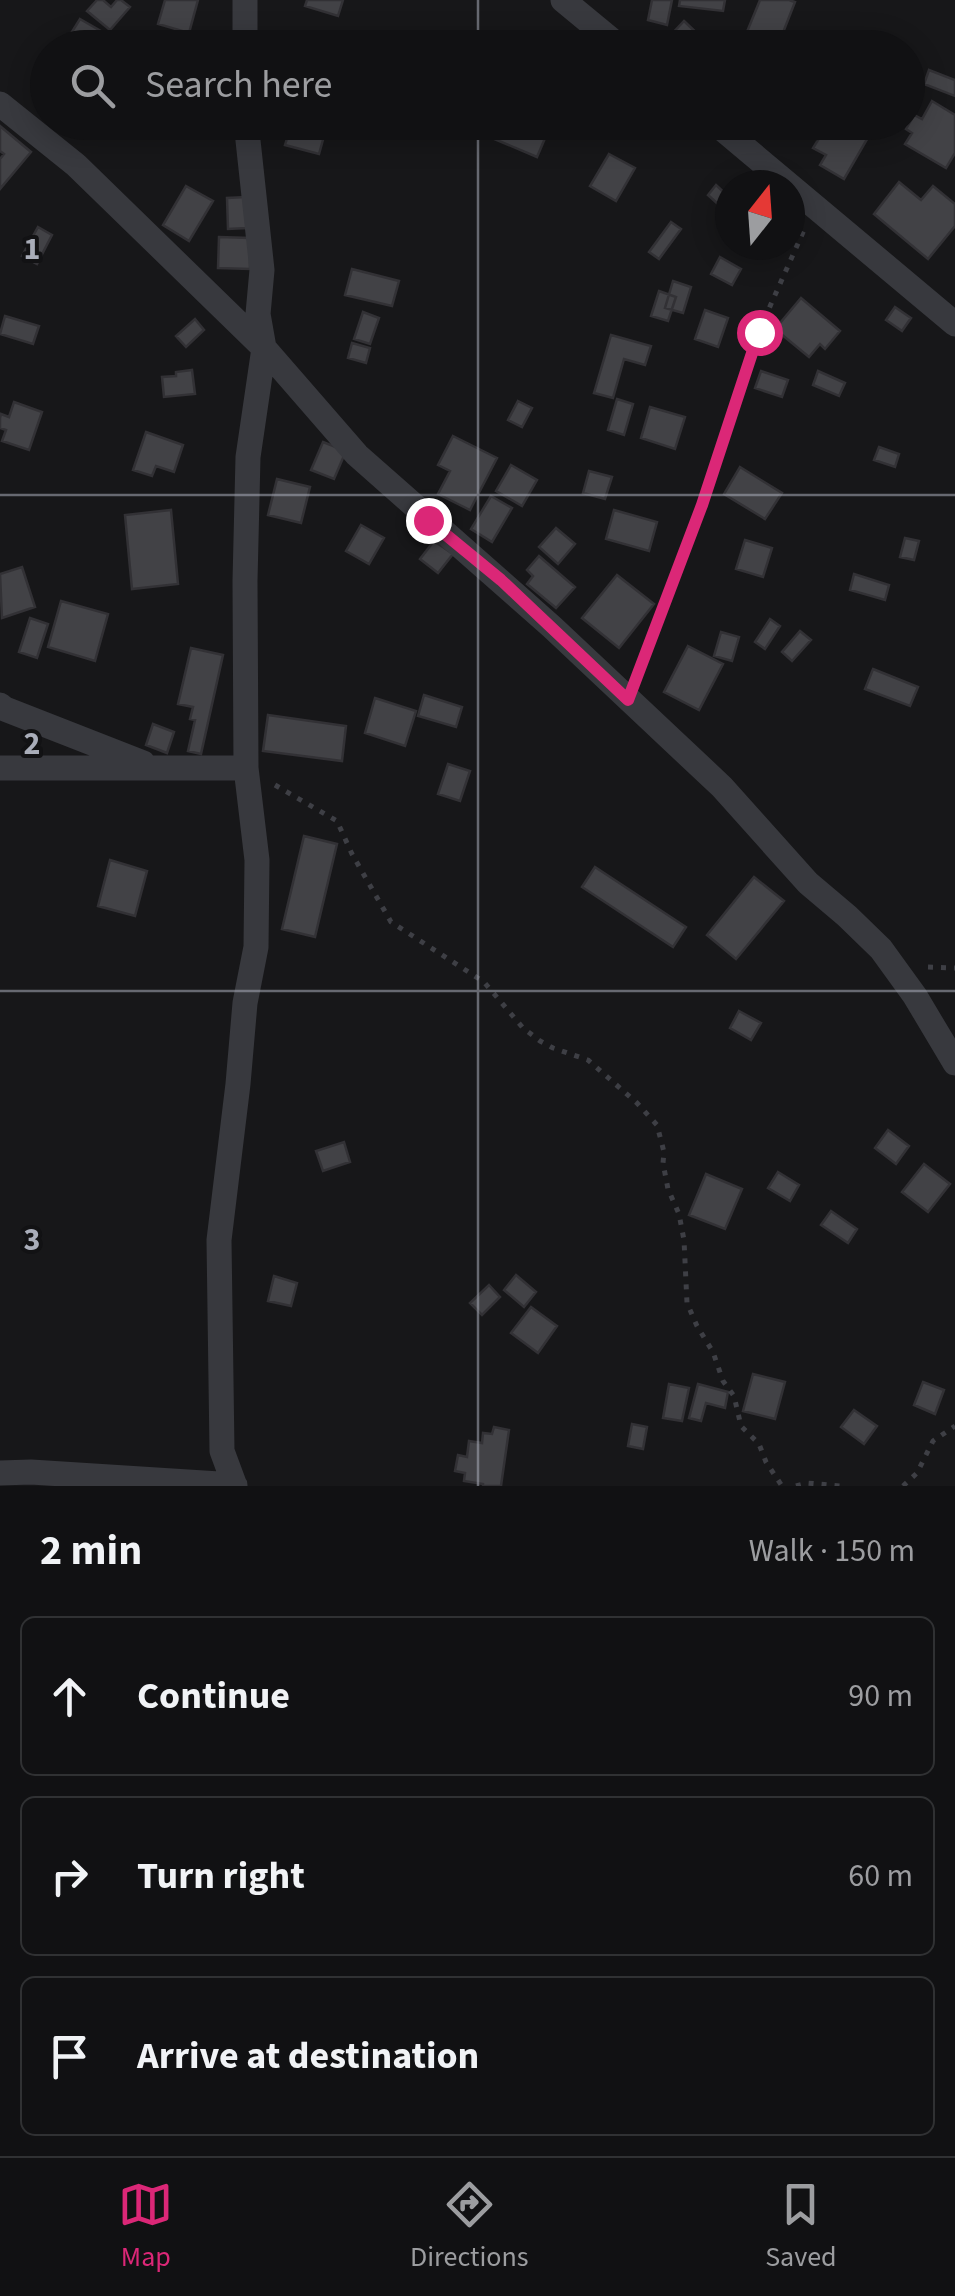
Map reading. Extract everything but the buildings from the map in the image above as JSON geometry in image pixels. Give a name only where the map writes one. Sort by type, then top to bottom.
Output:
[{"type":"street","points":[[244,30],[245,0]]},
{"type":"street","points":[[563,0],[599,30]]},
{"type":"street","points":[[0,104],[30,128]]},
{"type":"street","points":[[45,140],[76,165],[264,348],[357,455],[501,580],[722,788],[808,883],[881,949],[955,1063]]},
{"type":"street","points":[[0,1473],[235,1486],[222,1451],[219,1240],[245,1003],[256,947],[257,860],[246,768],[245,580],[248,456],[264,348],[258,314],[262,270],[248,140]]},
{"type":"street","points":[[736,140],[955,324]]},
{"type":"street","points":[[0,705],[159,769]]},
{"type":"street","points":[[0,768],[246,768]]},
{"type":"path","points":[[628,700],[702,505],[759,332],[815,205]]},
{"type":"path","points":[[246,768],[337,820],[392,922],[484,982],[523,1028],[553,1048],[588,1060],[657,1125],[668,1189],[679,1214],[684,1240],[687,1303],[713,1352],[723,1381],[734,1396],[741,1426],[759,1444],[782,1486]]},
{"type":"path","points":[[903,1486],[933,1442],[955,1426]]},
{"type":"path","points":[[796,1486],[840,1486]]},
{"type":"route","points":[[428,520],[501,580],[628,700],[702,505],[759,332]]}]
